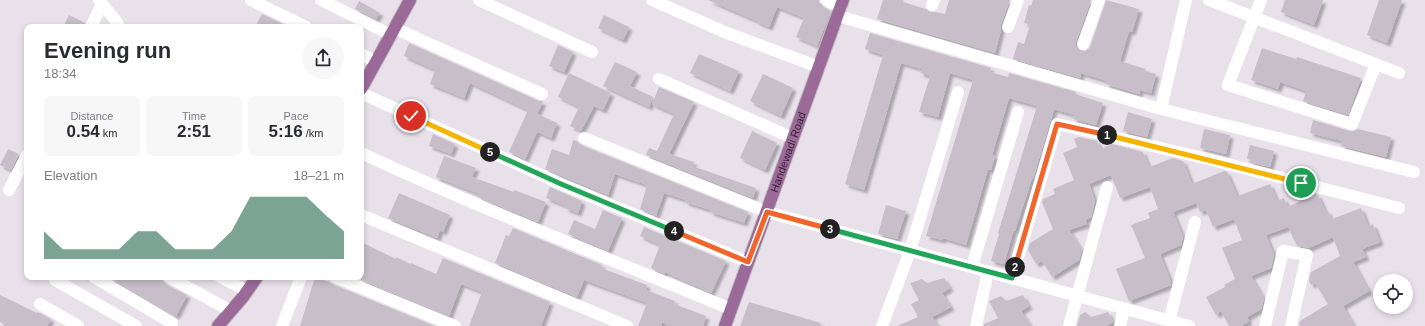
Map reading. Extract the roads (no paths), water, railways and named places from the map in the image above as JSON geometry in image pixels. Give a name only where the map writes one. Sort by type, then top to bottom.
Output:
[{"type":"main road","points":[[364,84],[410,0]]},
{"type":"main road","name":"Handewadi Road","points":[[725,326],[841,8]]},
{"type":"main road","points":[[218,326],[255,280]]},
{"type":"street","points":[[251,0],[300,24]]},
{"type":"street","points":[[321,0],[542,94]]},
{"type":"street","points":[[479,0],[592,52]]},
{"type":"street","points":[[652,0],[727,33],[819,67]]},
{"type":"street","points":[[826,0],[841,8],[1161,109],[1414,172]]},
{"type":"street","points":[[1008,27],[1018,0]]},
{"type":"street","points":[[1083,44],[1099,0]]},
{"type":"street","points":[[1161,109],[1186,0]]},
{"type":"street","points":[[1209,0],[1399,73]]},
{"type":"street","points":[[1261,0],[1228,85],[1352,124],[1376,64]]},
{"type":"street","points":[[92,24],[101,2],[118,24]]},
{"type":"street","points":[[364,56],[376,62]]},
{"type":"street","points":[[659,79],[793,138]]},
{"type":"street","points":[[882,326],[910,250],[958,92]]},
{"type":"street","points":[[364,95],[561,184],[748,262]]},
{"type":"street","points":[[972,267],[1018,112]]},
{"type":"street","points":[[1012,278],[1057,124],[1204,158],[1399,208]]},
{"type":"street","points":[[584,138],[767,212],[1124,309],[1150,321],[1169,321],[1189,326]]},
{"type":"street","points":[[364,153],[547,233],[731,309]]},
{"type":"street","points":[[10,190],[24,161]]},
{"type":"street","points":[[1069,326],[1107,188]]},
{"type":"street","points":[[364,216],[627,326]]},
{"type":"street","points":[[1169,321],[1195,222]]},
{"type":"street","points":[[1265,326],[1283,251],[1307,255],[1291,326]]},
{"type":"street","points":[[976,326],[988,272]]},
{"type":"street","points":[[55,280],[136,326]]},
{"type":"street","points":[[99,280],[172,323],[171,326]]},
{"type":"street","points":[[175,280],[231,311]]},
{"type":"street","points":[[226,280],[247,291]]},
{"type":"street","points":[[284,325],[300,280]]},
{"type":"street","points":[[342,280],[455,326]]},
{"type":"street","points":[[40,304],[78,326]]},
{"type":"street","points":[[1120,326],[1124,309]]}]
